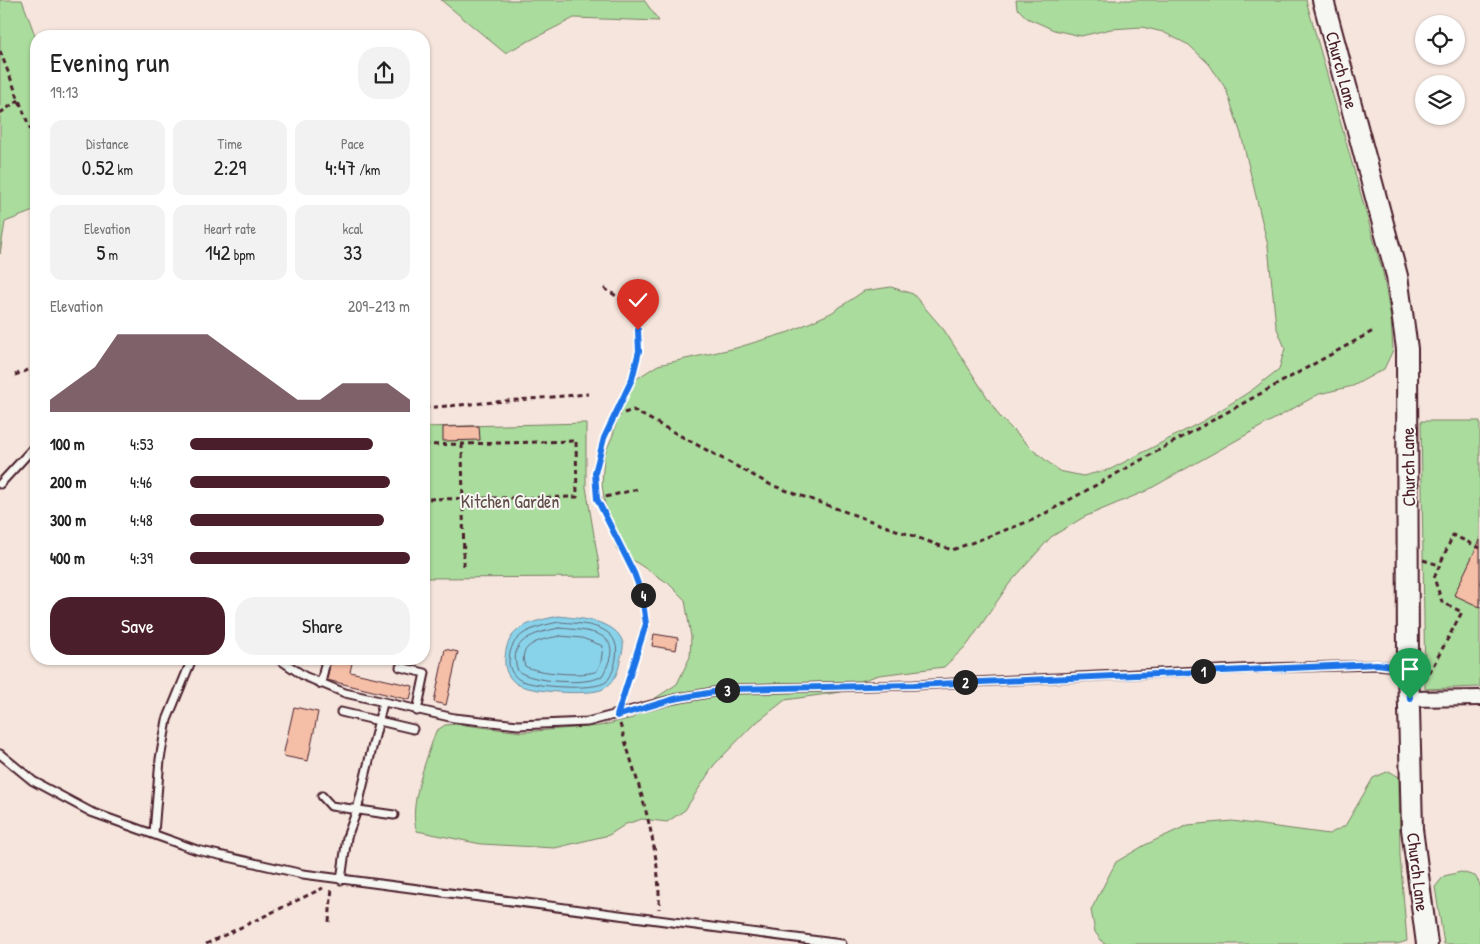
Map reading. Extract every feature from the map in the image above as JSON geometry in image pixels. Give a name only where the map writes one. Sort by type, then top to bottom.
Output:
[{"type":"street","name":"Church Lane","points":[[1323,0],[1397,276],[1407,349],[1408,668],[1412,829],[1427,944]]},
{"type":"street","points":[[1410,699],[1480,698]]},
{"type":"lane","points":[[0,484],[30,452]]},
{"type":"lane","points":[[287,665],[321,684],[383,703],[454,718],[518,725],[563,724],[617,716],[674,699],[731,689],[914,685],[1377,664],[1408,668]]},
{"type":"lane","points":[[154,834],[160,760],[167,720],[190,665]]},
{"type":"lane","points":[[321,684],[325,665]]},
{"type":"lane","points":[[400,667],[425,672],[417,711]]},
{"type":"lane","points":[[341,880],[347,837],[357,810],[383,703]]},
{"type":"lane","points":[[341,712],[413,730]]},
{"type":"lane","points":[[0,754],[17,770],[66,800],[114,820],[197,850],[341,880],[842,944]]},
{"type":"lane","points":[[322,796],[331,806],[394,815]]},
{"type":"path","points":[[0,51],[30,128]]},
{"type":"path","points":[[0,113],[19,100]]},
{"type":"path","points":[[604,288],[626,305],[638,330],[639,351],[632,379],[598,455],[595,473],[597,499],[634,573],[642,595],[646,624],[617,716],[652,833],[660,879],[659,920]]},
{"type":"path","points":[[615,416],[633,410],[771,485],[952,550],[1035,519],[1372,331]]},
{"type":"path","points":[[15,375],[30,369]]},
{"type":"path","points":[[430,407],[588,394]]},
{"type":"path","points":[[430,445],[576,441],[578,497],[430,499]]},
{"type":"path","points":[[462,444],[464,569]]},
{"type":"path","points":[[597,499],[638,489]]},
{"type":"path","points":[[1410,699],[1430,676],[1462,612],[1442,602],[1434,578],[1449,542],[1453,535],[1480,548]]},
{"type":"path","points":[[206,944],[332,884],[329,922]]},
{"type":"green space","points":[[0,0],[22,0],[33,30],[30,30],[30,212],[5,222],[0,254]]},
{"type":"green space","points":[[441,0],[644,0],[659,21],[574,18],[505,53]]},
{"type":"green space","points":[[1016,0],[1306,0],[1383,273],[1391,319],[1393,350],[1384,369],[1353,386],[1319,394],[1146,491],[1084,517],[1051,537],[1009,584],[968,644],[944,667],[879,675],[858,682],[841,692],[785,700],[752,726],[714,765],[685,810],[667,822],[642,819],[626,824],[609,835],[555,848],[481,844],[417,831],[415,809],[420,781],[436,731],[445,725],[456,724],[522,732],[599,726],[633,718],[651,701],[677,684],[690,657],[691,637],[685,600],[668,583],[617,550],[607,517],[602,485],[604,455],[613,435],[622,399],[636,379],[658,365],[736,348],[789,332],[831,313],[864,291],[891,287],[913,294],[944,330],[1000,417],[1033,450],[1059,471],[1083,476],[1111,469],[1205,420],[1252,390],[1279,369],[1285,348],[1276,326],[1268,246],[1241,134],[1226,89],[1209,64],[1189,45],[1163,32],[1142,27],[1111,29],[1081,36],[1054,30],[1027,18],[1017,8]]},
{"type":"green space","points":[[1421,421],[1480,421],[1480,687],[1425,689]]},
{"type":"green space","name":"Kitchen Garden","points":[[586,423],[586,487],[601,577],[430,578],[430,427]]},
{"type":"green space","points":[[1389,771],[1399,777],[1400,856],[1407,941],[1397,944],[1104,944],[1095,932],[1091,910],[1116,862],[1145,845],[1188,825],[1232,821],[1329,834],[1345,826],[1373,778]]},
{"type":"green space","points":[[1461,872],[1475,876],[1480,884],[1480,944],[1444,944],[1435,887],[1444,876]]},
{"type":"water","points":[[559,616],[596,622],[613,629],[619,635],[623,643],[623,650],[616,674],[607,687],[596,691],[573,693],[546,691],[524,687],[514,682],[509,676],[505,666],[505,658],[510,638],[531,623]]},
{"type":"building","points":[[479,426],[480,440],[443,441],[443,427]]},
{"type":"building","points":[[1480,540],[1480,607],[1454,595]]},
{"type":"building","points":[[654,634],[678,638],[676,650],[652,646]]},
{"type":"building","points":[[445,649],[458,652],[446,705],[434,702]]},
{"type":"building","points":[[330,665],[352,665],[350,672],[413,686],[410,700],[327,680]]},
{"type":"building","points":[[294,707],[318,712],[308,761],[283,756]]},
{"type":"route","points":[[638,330],[639,351],[632,379],[604,438],[598,455],[595,473],[597,499],[613,526],[634,573],[642,595],[646,624],[617,716],[674,699],[731,689],[836,685],[914,685],[1001,679],[1377,664],[1408,668],[1410,699]]}]
